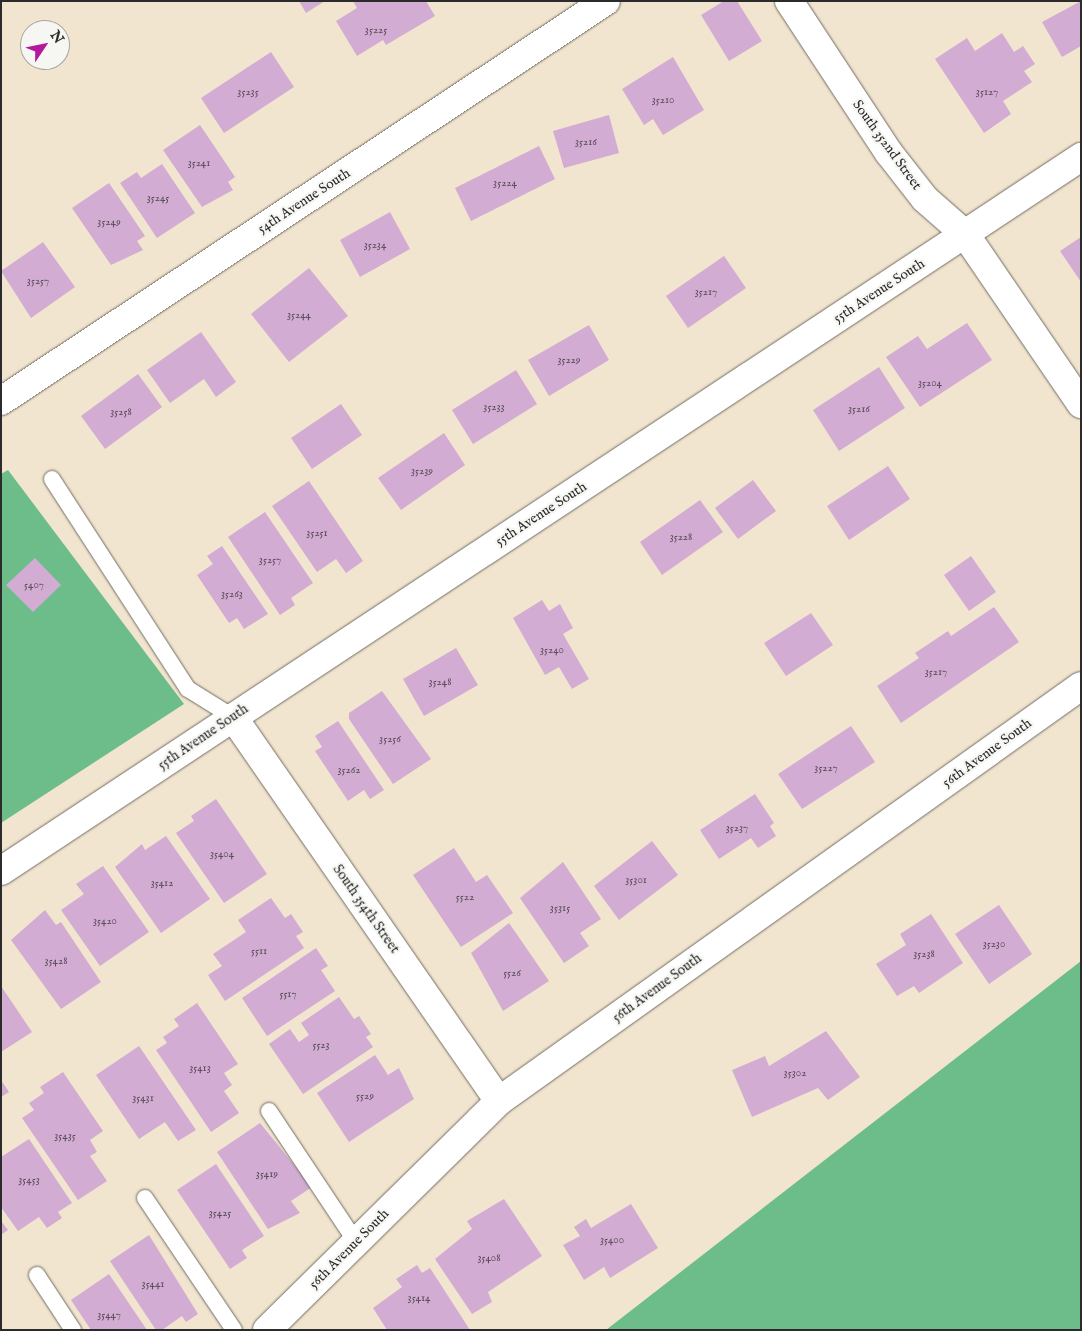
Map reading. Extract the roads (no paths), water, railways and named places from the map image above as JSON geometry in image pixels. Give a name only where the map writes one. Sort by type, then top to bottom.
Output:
[{"type":"street","name":"54th Avenue South","points":[[1,401],[606,1]]},
{"type":"street","name":"South 352nd Street","points":[[789,1],[889,153],[925,199],[965,234],[1081,404]]},
{"type":"street","name":"55th Avenue South","points":[[1,871],[1081,157]]},
{"type":"street","name":"56th Avenue South","points":[[267,1330],[499,1101],[1081,686]]},
{"type":"street","name":"South 354th Street","points":[[233,717],[499,1101]]},
{"type":"lane","points":[[52,479],[188,689],[233,717]]},
{"type":"lane","points":[[269,1111],[356,1242]]},
{"type":"lane","points":[[145,1198],[234,1330]]},
{"type":"lane","points":[[37,1275],[73,1330]]}]
